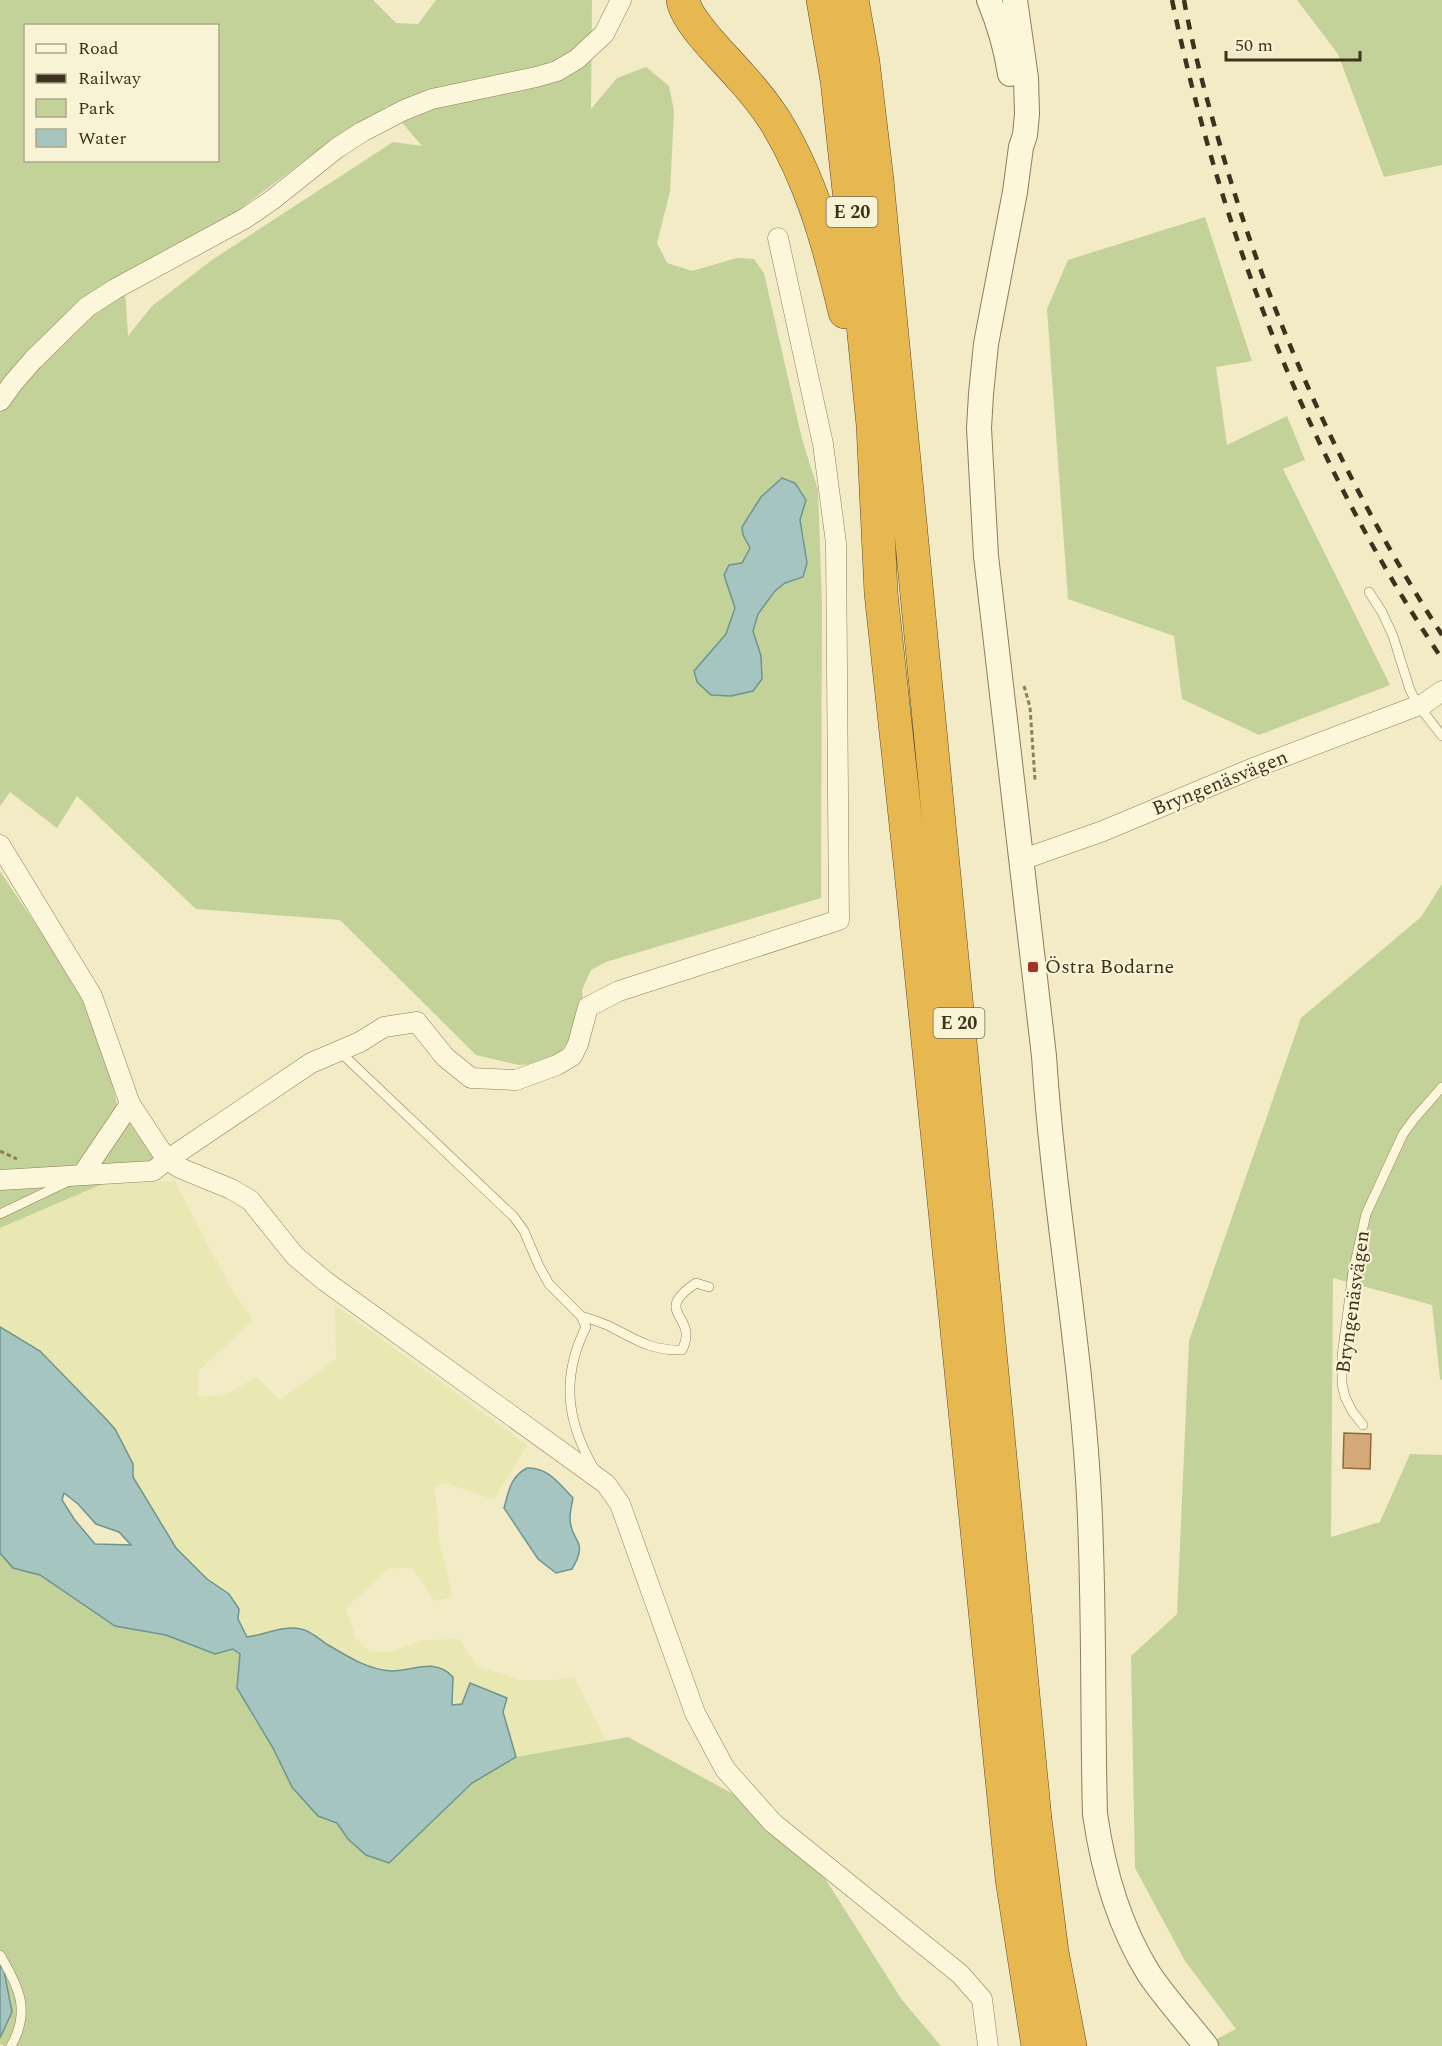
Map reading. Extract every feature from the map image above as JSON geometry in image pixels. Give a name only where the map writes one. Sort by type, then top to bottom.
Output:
[{"type":"highway","points":[[682,0],[691,20],[758,96],[774,119],[812,194],[832,258],[846,316],[856,383],[873,425]]},
{"type":"highway","name":"E 20","points":[[823,0],[837,80],[848,174],[873,425],[881,593],[1012,1879],[1038,2046]]},
{"type":"highway","name":"E 20","points":[[852,0],[863,62],[877,180],[1035,1819],[1052,1952],[1070,2046]]},
{"type":"street","points":[[0,401],[33,360],[87,307],[115,289],[244,219],[280,194],[337,148],[404,110],[432,99],[557,71],[577,59],[593,45],[608,26],[621,0]]},
{"type":"street","points":[[989,0],[1007,51],[1015,100],[1017,138],[1021,147]]},
{"type":"street","points":[[1015,0],[1026,78],[1026,135],[1021,147],[1015,192],[986,344],[979,428],[986,556],[1044,1056],[1048,1129],[1058,1189],[1088,1479],[1095,1814],[1101,1852],[1113,1895],[1133,1945],[1149,1973],[1172,2005],[1206,2046]]},
{"type":"street","points":[[0,1180],[153,1171],[311,1063],[360,1042],[384,1027],[417,1022],[445,1057],[471,1078],[516,1080],[556,1065],[572,1056],[578,1044],[588,1007],[619,991],[839,920],[836,543],[824,444],[777,238]]},
{"type":"street","name":"Bryngenäsvägen","points":[[1021,860],[1103,831],[1256,767],[1418,705],[1442,691]]},
{"type":"street","points":[[0,845],[92,996],[130,1104],[167,1160],[250,1200],[295,1256],[325,1281],[601,1480],[621,1504],[695,1713],[725,1769],[773,1823],[960,1974],[982,1999],[988,2046]]},
{"type":"street","points":[[82,1175],[130,1104]]},
{"type":"lane","points":[[1369,592],[1382,612],[1393,636],[1410,690],[1418,705],[1442,736]]},
{"type":"lane","points":[[339,1051],[514,1218],[524,1232],[549,1284],[582,1316],[609,1326],[638,1342],[664,1351],[682,1350],[687,1340],[686,1326],[677,1315],[676,1302],[683,1292],[696,1283],[709,1287]]},
{"type":"lane","name":"Bryngenäsvägen","points":[[1363,1425],[1345,1397],[1342,1365],[1353,1272],[1366,1214],[1403,1134],[1442,1087]]},
{"type":"lane","points":[[0,1214],[82,1175]]},
{"type":"lane","points":[[582,1316],[586,1327],[572,1360],[569,1385],[570,1408],[580,1439],[601,1480]]},
{"type":"lane","points":[[0,1955],[16,1982],[23,2012],[11,2046]]},
{"type":"shaded area","points":[[175,1181],[230,1287],[253,1320],[198,1371],[198,1397],[226,1395],[256,1377],[280,1400],[336,1359],[335,1305],[527,1445],[494,1500],[447,1483],[435,1486],[439,1539],[453,1596],[435,1601],[411,1567],[388,1569],[346,1608],[356,1639],[371,1652],[391,1652],[424,1640],[459,1639],[478,1667],[521,1680],[553,1680],[574,1677],[606,1741],[516,1757],[503,1712],[462,1704],[452,1705],[453,1677],[424,1665],[392,1671],[366,1666],[303,1629],[282,1628],[247,1637],[238,1619],[239,1609],[229,1594],[207,1579],[176,1548],[133,1477],[133,1464],[115,1429],[40,1351],[0,1327],[0,1228],[99,1185]]},
{"type":"green space","points":[[0,0],[373,0],[396,23],[418,24],[436,0],[592,0],[591,109],[617,78],[646,67],[669,86],[674,111],[670,192],[657,243],[667,263],[692,271],[737,258],[754,259],[764,273],[802,439],[818,490],[822,604],[821,898],[606,962],[591,970],[582,990],[583,1004],[570,1038],[559,1055],[546,1063],[519,1065],[476,1055],[340,920],[196,909],[77,796],[57,828],[10,792],[0,806]],"holes":[[[388,106],[422,146],[393,142],[212,260],[152,306],[128,336],[124,273],[225,220],[326,144]],[[806,500],[800,520],[804,538],[785,583],[775,591],[758,614],[753,631],[761,656],[708,654],[726,634],[735,608],[724,575],[729,565],[742,563],[750,548],[743,535]]]},
{"type":"green space","points":[[1297,0],[1442,0],[1442,165],[1384,177],[1338,54]]},
{"type":"green space","points":[[1205,217],[1252,361],[1216,367],[1227,445],[1287,416],[1305,460],[1283,469],[1390,685],[1259,735],[1182,699],[1174,636],[1068,599],[1047,309],[1068,260]]},
{"type":"green space","points":[[0,871],[85,998],[106,1052],[117,1105],[156,1161],[0,1228]]},
{"type":"green space","points":[[1442,884],[1442,1380],[1440,1379],[1432,1305],[1333,1278],[1331,1537],[1380,1522],[1410,1454],[1442,1455],[1442,2046],[1203,2046],[1236,2029],[1185,1961],[1135,1868],[1131,1656],[1177,1614],[1189,1341],[1301,1018],[1421,917]]},
{"type":"green space","points":[[0,1553],[13,1568],[40,1575],[115,1626],[166,1635],[215,1654],[233,1649],[240,1654],[237,1688],[273,1748],[292,1787],[318,1816],[337,1823],[348,1839],[389,1863],[472,1783],[516,1757],[628,1737],[761,1809],[802,1842],[902,2000],[941,2046],[4,2046],[0,2044],[0,2038],[12,2012],[4,1971],[0,1965]]},
{"type":"water","points":[[782,478],[795,483],[806,500],[800,520],[807,563],[803,577],[785,583],[775,591],[758,614],[753,631],[761,656],[762,679],[753,691],[731,696],[711,695],[697,682],[694,671],[726,634],[735,608],[724,575],[729,565],[742,563],[750,548],[743,535],[742,527],[761,497]]},
{"type":"water","points":[[0,1327],[40,1351],[115,1429],[133,1464],[133,1477],[176,1548],[207,1579],[229,1594],[239,1609],[238,1619],[247,1637],[280,1629],[301,1629],[349,1657],[374,1668],[392,1671],[432,1666],[446,1671],[453,1677],[452,1705],[462,1704],[470,1683],[507,1698],[503,1712],[516,1757],[472,1783],[389,1863],[366,1855],[348,1839],[337,1823],[318,1816],[292,1787],[273,1748],[237,1688],[240,1654],[233,1649],[215,1654],[166,1635],[115,1626],[40,1575],[13,1568],[0,1553]],"holes":[[[64,1493],[78,1504],[96,1524],[119,1532],[131,1545],[95,1544],[74,1519],[62,1500]]]},
{"type":"water","points":[[527,1468],[547,1473],[573,1498],[571,1526],[578,1542],[579,1552],[572,1569],[556,1573],[538,1559],[504,1508],[514,1480]]},
{"type":"water","points":[[0,1965],[4,1971],[12,2012],[0,2038]]},
{"type":"building","points":[[1344,1433],[1371,1434],[1370,1469],[1343,1468]]},
{"type":"railway","points":[[1172,0],[1192,87],[1216,174],[1244,259],[1276,343],[1311,425],[1351,505],[1394,583],[1442,659]]},
{"type":"railway","points":[[1184,0],[1191,37],[1220,145],[1262,274],[1286,336],[1313,398],[1373,519],[1442,635]]},
{"type":"place","name":"Östra Bodarne","points":[[1033,967]]}]
